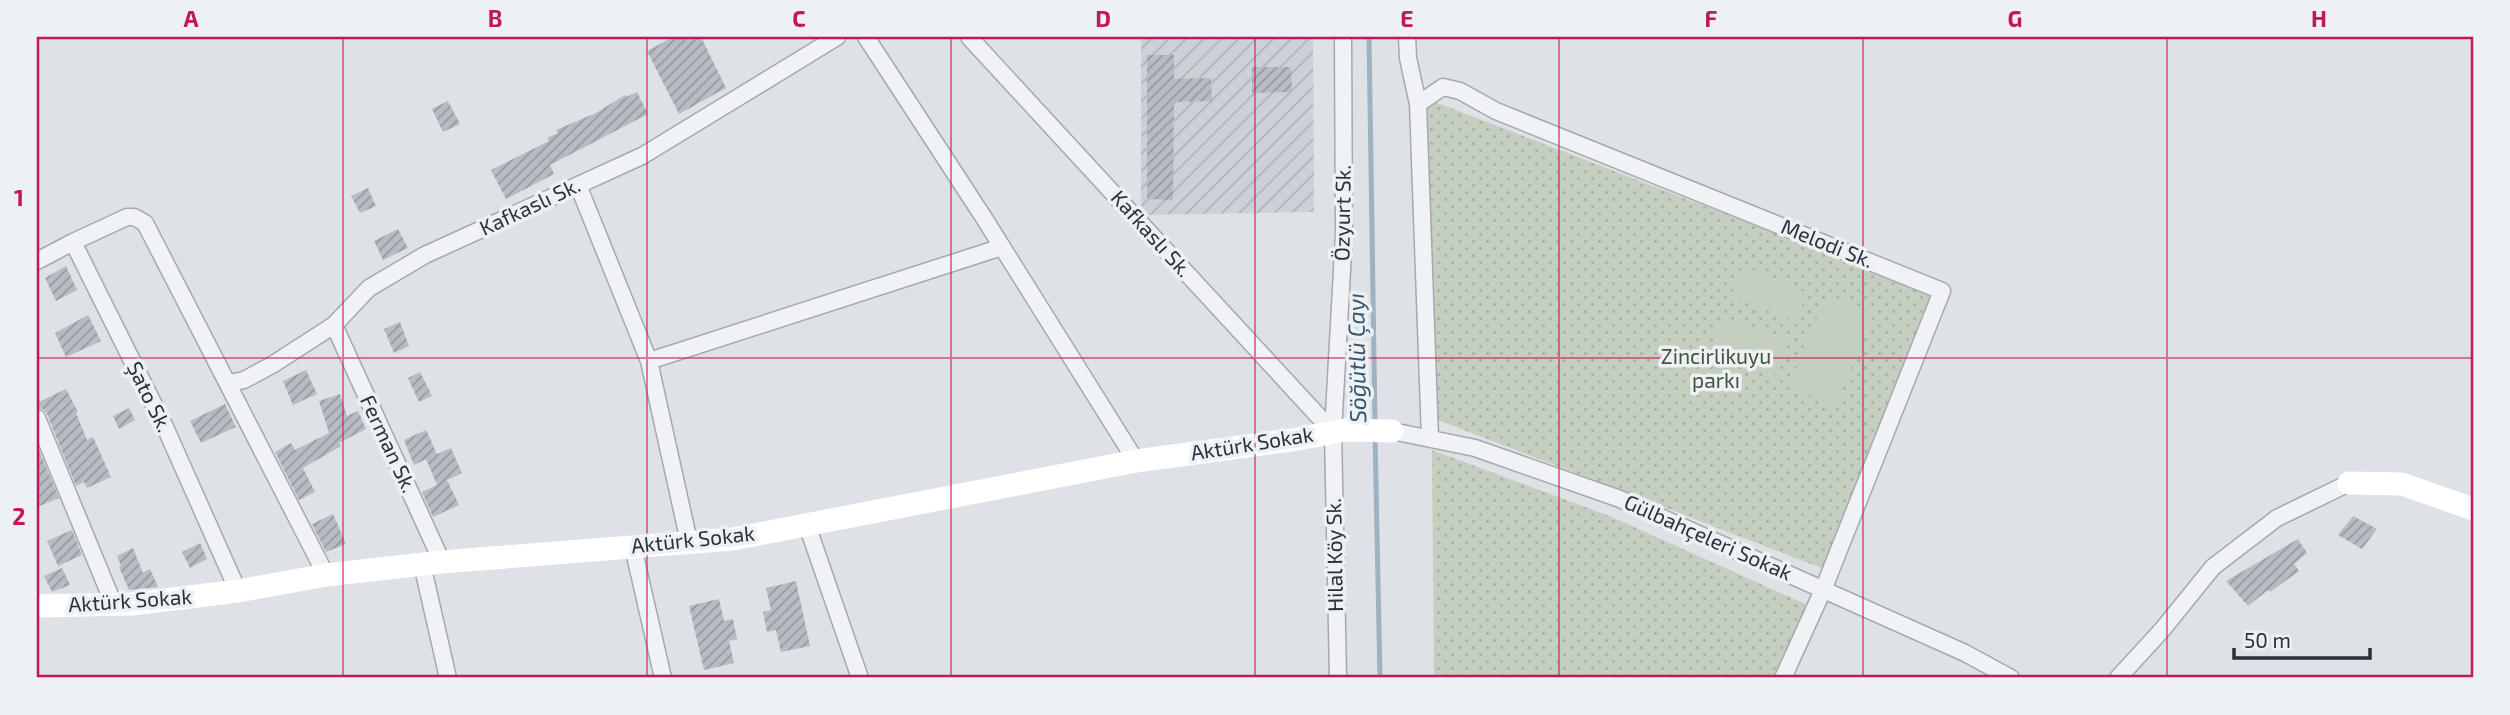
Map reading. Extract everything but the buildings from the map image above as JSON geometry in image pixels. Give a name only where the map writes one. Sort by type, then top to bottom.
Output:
[{"type":"street","name":"Kafkaslı Sk.","points":[[229,383],[244,380],[272,365],[334,326],[369,288],[414,262],[642,156],[837,37]]},
{"type":"street","points":[[866,37],[1136,461]]},
{"type":"street","name":"Kafkaslı Sk.","points":[[969,37],[1339,431]]},
{"type":"street","name":"Özyurt Sk.","points":[[1339,431],[1345,234],[1343,37]]},
{"type":"street","points":[[1407,37],[1408,58],[1418,104],[1430,438]]},
{"type":"street","name":"Melodi Sk.","points":[[1418,104],[1443,87],[1460,91],[1496,111],[1942,290],[1823,590]]},
{"type":"street","points":[[578,185],[649,361],[689,542]]},
{"type":"street","points":[[37,261],[127,217],[134,217],[145,223],[326,575]]},
{"type":"street","name":"Şato Sk.","points":[[74,242],[165,427],[238,591]]},
{"type":"street","points":[[649,361],[1002,247]]},
{"type":"street","name":"Ferman Sk.","points":[[334,326],[432,563],[448,678]]},
{"type":"street","points":[[37,418],[114,605]]},
{"type":"street","name":"Aktürk Sokak","points":[[37,606],[114,605],[238,591],[326,575],[432,563],[733,539],[1136,461],[1339,431],[1392,430]]},
{"type":"street","name":"Gülbahçeleri Sokak","points":[[1392,430],[1475,448],[1620,499],[1982,662],[2011,678]]},
{"type":"street","name":"Hilal Köy Sk.","points":[[1338,678],[1339,431]]},
{"type":"street","points":[[2118,678],[2162,630],[2213,567],[2277,518],[2349,483],[2402,484],[2473,509]]},
{"type":"street","points":[[807,525],[860,678]]},
{"type":"street","points":[[633,547],[663,678]]},
{"type":"street","points":[[1783,678],[1823,590]]},
{"type":"street","points":[[1978,678],[1982,662]]},
{"type":"shaded area","points":[[1141,37],[1313,37],[1314,212],[1141,215]]},
{"type":"green space","name":"Zincirlikuyu parkı","points":[[1427,99],[1936,295],[1824,569],[1433,418]]},
{"type":"green space","points":[[1744,266],[1807,293],[1795,322],[1731,295]]},
{"type":"green space","points":[[1827,294],[1874,314],[1835,406],[1788,387]]},
{"type":"green space","points":[[1723,316],[1788,340],[1775,376],[1710,351]]},
{"type":"green space","points":[[1432,450],[1612,517],[1814,608],[1786,678],[1434,678]]},
{"type":"waterway","name":"Söğütlü Çayı","points":[[1369,37],[1375,423]]},
{"type":"waterway","name":"Söğütlü Çayı","points":[[1375,436],[1380,678]]}]
